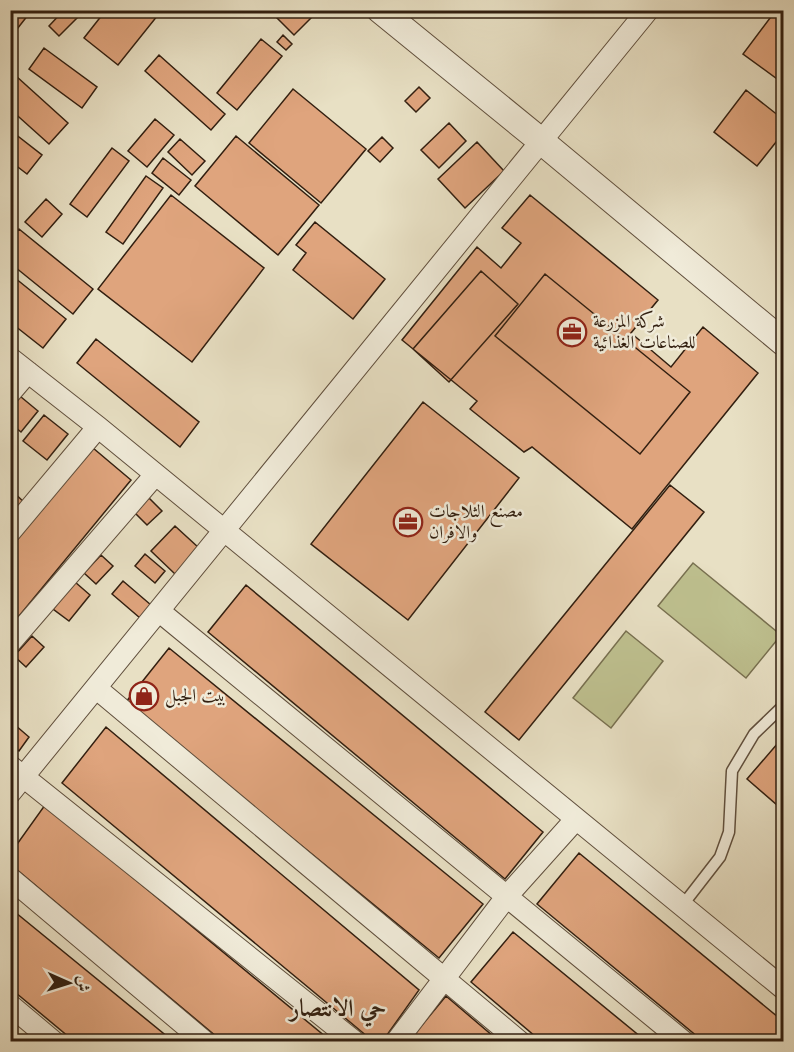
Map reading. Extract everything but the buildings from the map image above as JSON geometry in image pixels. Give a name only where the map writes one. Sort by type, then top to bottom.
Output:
[{"type":"street","points":[[380,10],[542,141],[783,343]]},
{"type":"street","points":[[355,1041],[15,779],[96,688],[648,10]]},
{"type":"street","points":[[10,358],[98,427],[783,989]]},
{"type":"street","points":[[10,393],[28,372]]},
{"type":"street","points":[[10,532],[98,427]]},
{"type":"street","points":[[10,643],[155,475]]},
{"type":"street","points":[[159,611],[684,1041]]},
{"type":"street","points":[[96,688],[520,1041]]},
{"type":"street","points":[[396,1041],[507,897],[576,819]]},
{"type":"street","points":[[10,878],[206,1041]]},
{"type":"street","points":[[10,1005],[54,1041]]},
{"type":"lane","points":[[682,906],[720,857],[729,832],[732,771],[754,734],[783,705]]},
{"type":"green space","points":[[693,563],[781,635],[746,678],[658,606]]},
{"type":"green space","points":[[626,631],[663,661],[611,728],[573,698]]},
{"type":"place","name":"شركة المزرعة للصناعات الغذائية","points":[[572,332]]},
{"type":"place","name":"مصنع الثلاجات والافران","points":[[408,522]]},
{"type":"place","name":"بيت الجبل","points":[[144,696]]},
{"type":"district","name":"حي الانتصار","points":[[338,1010]]}]
